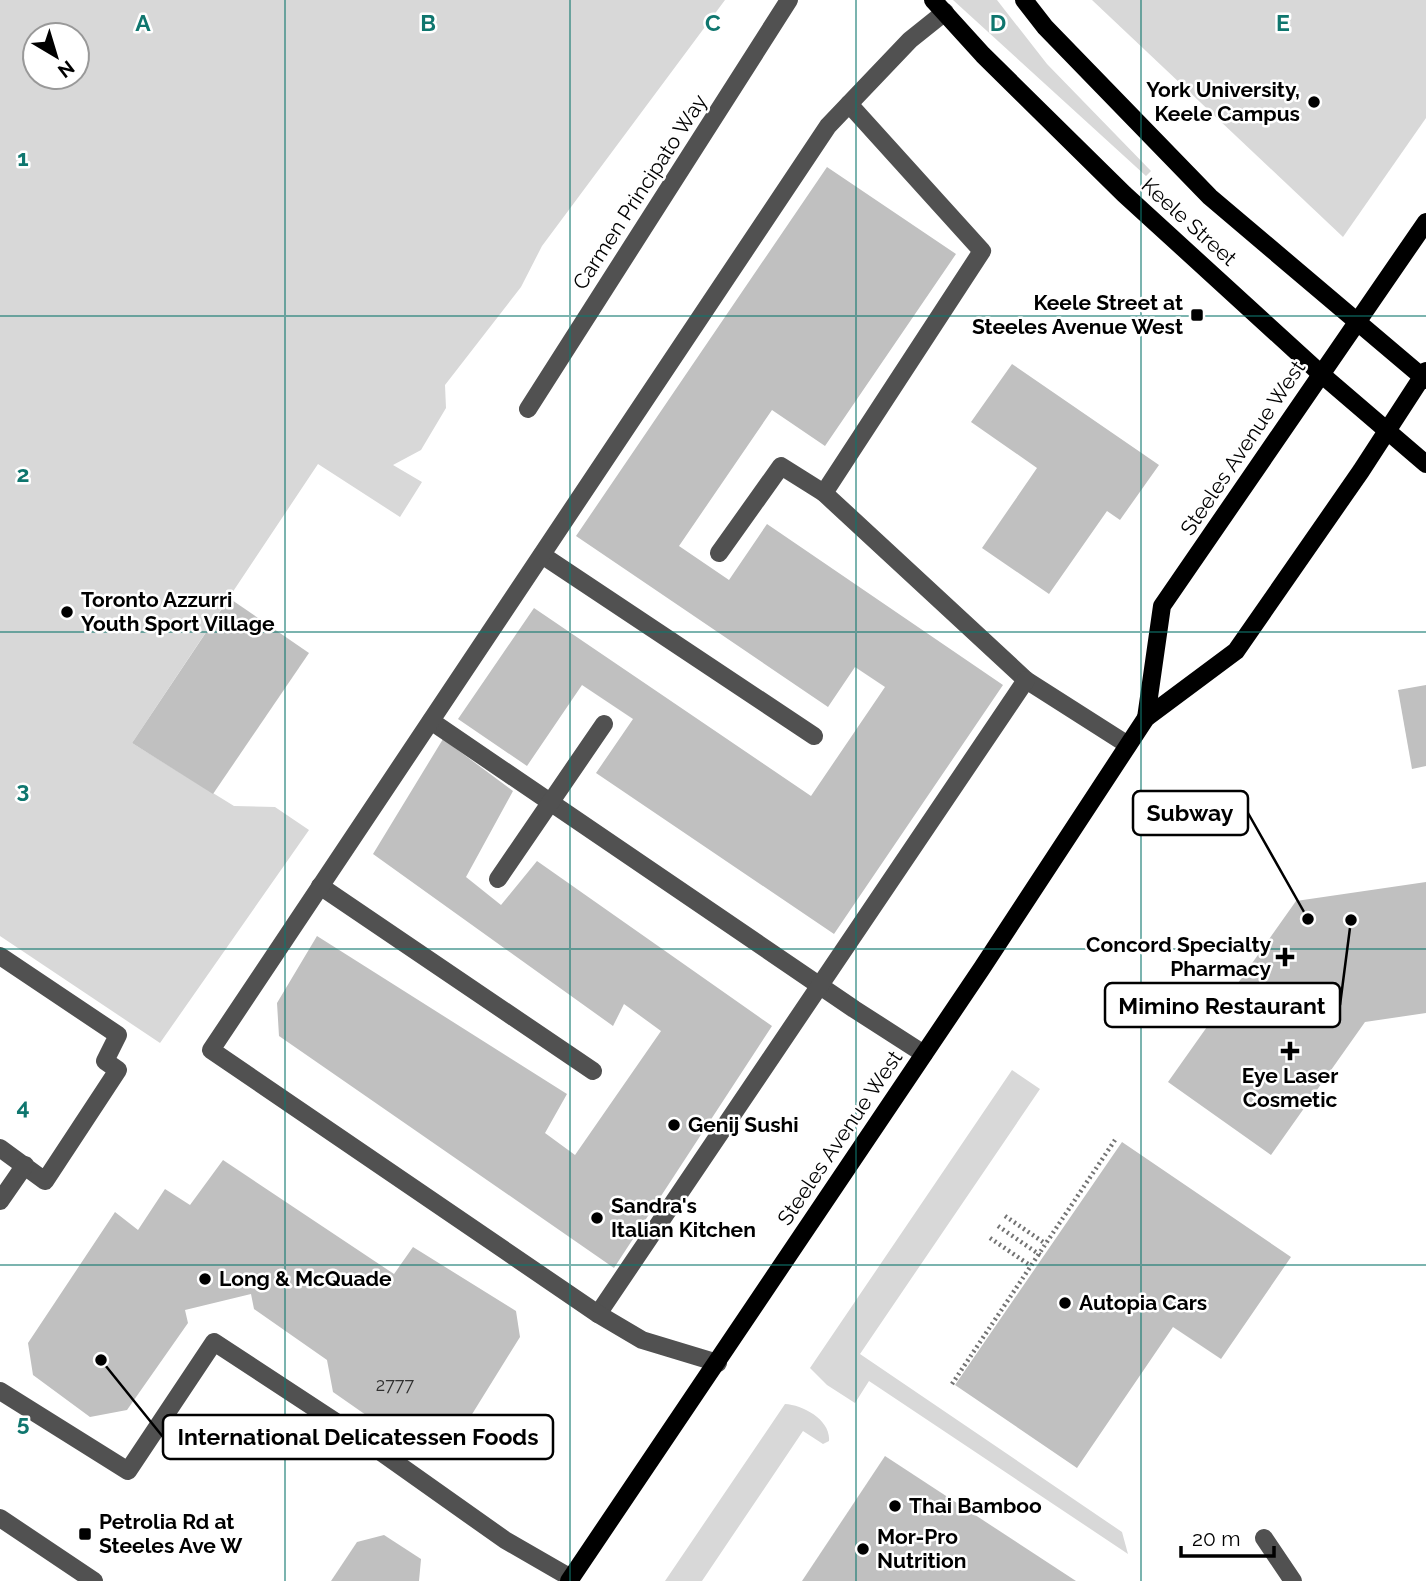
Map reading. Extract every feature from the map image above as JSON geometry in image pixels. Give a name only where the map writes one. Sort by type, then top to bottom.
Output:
[{"type":"main road","name":"Keele Street","points":[[1024,0],[1045,27],[1210,197],[1358,323],[1425,376]]},
{"type":"main road","name":"Keele Street","points":[[939,6],[983,55],[1124,194],[1321,374],[1426,464]]},
{"type":"main road","name":"Steeles Avenue West","points":[[1146,718],[1162,606],[1426,222]]},
{"type":"main road","name":"Steeles Avenue West","points":[[570,1579],[718,1363],[1146,718],[1236,651],[1425,376]]},
{"type":"street","name":"Carmen Principato Way","points":[[528,409],[789,0]]},
{"type":"street","points":[[718,1363],[642,1340],[598,1314],[211,1050],[828,126],[939,6]]},
{"type":"street","points":[[824,493],[982,251],[849,104]]},
{"type":"street","points":[[719,553],[781,466],[824,493],[1026,680],[1128,745]]},
{"type":"street","points":[[542,555],[814,736]]},
{"type":"street","points":[[598,1314],[1026,680]]},
{"type":"street","points":[[430,721],[924,1054]]},
{"type":"street","points":[[498,879],[604,724]]},
{"type":"street","points":[[320,886],[593,1071]]},
{"type":"street","points":[[0,956],[118,1035],[105,1061],[118,1070],[46,1181],[0,1148]]},
{"type":"street","points":[[0,1202],[25,1164]]},
{"type":"street","points":[[0,1391],[128,1471],[214,1342],[358,1435],[505,1540],[570,1579]]},
{"type":"street","points":[[0,1518],[94,1581]]},
{"type":"street","points":[[1264,1538],[1293,1581]]},
{"type":"path","points":[[952,1384],[1041,1255],[1115,1140]]},
{"type":"path","points":[[1005,1216],[1046,1244]]},
{"type":"path","points":[[998,1226],[1041,1255]]},
{"type":"path","points":[[990,1238],[1031,1266]]},
{"type":"shaded area","points":[[0,0],[725,0],[542,246],[521,287],[445,385],[446,408],[421,450],[393,465],[422,482],[400,517],[318,464],[132,743],[234,806],[275,807],[309,830],[160,1043],[0,936]]},
{"type":"shaded area","points":[[953,0],[997,0],[1047,64],[1151,171],[1146,176]]},
{"type":"shaded area","name":"York University, Keele Campus","points":[[1092,0],[1426,0],[1426,118],[1343,237]]},
{"type":"shaded area","points":[[1012,1070],[1040,1089],[860,1354],[1122,1532],[1128,1554],[869,1381],[855,1403],[827,1385],[810,1368]]},
{"type":"shaded area","points":[[785,1404],[800,1407],[821,1420],[826,1426],[829,1441],[823,1444],[803,1431],[702,1581],[665,1581]]},
{"type":"building","points":[[827,167],[956,254],[825,446],[772,410],[679,546],[729,580],[767,524],[1003,685],[834,934],[596,773],[633,719],[582,685],[527,766],[458,719],[534,608],[811,796],[885,687],[855,667],[828,707],[576,536]]},
{"type":"building","points":[[1012,364],[1159,465],[1120,520],[1107,511],[1049,594],[982,548],[1037,468],[971,422]]},
{"type":"building","points":[[229,598],[309,653],[213,794],[132,743]]},
{"type":"building","points":[[1426,685],[1426,766],[1412,769],[1398,690]]},
{"type":"building","points":[[443,739],[513,791],[466,877],[501,905],[537,861],[772,1026],[614,1268],[279,1036],[277,1003],[317,936],[567,1094],[545,1133],[575,1155],[661,1031],[624,1004],[613,1026],[373,854]]},
{"type":"building","points":[[1426,882],[1426,1013],[1365,1022],[1271,1155],[1168,1082],[1296,901]]},
{"type":"building","points":[[1122,1142],[1291,1257],[1221,1359],[1173,1327],[1077,1468],[955,1385]]},
{"type":"building","points":[[223,1160],[394,1274],[413,1247],[516,1311],[520,1337],[456,1440],[419,1452],[333,1392],[327,1360],[254,1309],[251,1294],[185,1310],[188,1323],[127,1410],[90,1417],[33,1375],[28,1343],[115,1212],[138,1230],[165,1189],[190,1205]]},
{"type":"building","points":[[885,1456],[1076,1581],[802,1581]]},
{"type":"building","points":[[384,1535],[421,1559],[419,1581],[331,1581],[357,1542]]},
{"type":"place","name":"York University, Keele Campus","points":[[1314,102]]},
{"type":"place","name":"Keele Street at Steeles Avenue West","points":[[1197,315]]},
{"type":"place","name":"Toronto Azzurri Youth Sport Village","points":[[67,612]]},
{"type":"place","name":"Subway","points":[[1308,919]]},
{"type":"place","name":"Mimino Restaurant","points":[[1351,920]]},
{"type":"place","name":"Concord Specialty Pharmacy","points":[[1285,957]]},
{"type":"place","name":"Eye Laser Cosmetic","points":[[1290,1051]]},
{"type":"place","name":"Genij Sushi","points":[[674,1125]]},
{"type":"place","name":"Sandra's Italian Kitchen","points":[[597,1218]]},
{"type":"place","name":"Long & McQuade","points":[[205,1279]]},
{"type":"place","name":"Autopia Cars","points":[[1065,1303]]},
{"type":"place","name":"International Delicatessen Foods","points":[[101,1360]]},
{"type":"place","name":"Thai Bamboo","points":[[895,1506]]},
{"type":"place","name":"Petrolia Rd at Steeles Ave W","points":[[85,1534]]},
{"type":"place","name":"Mor-Pro Nutrition","points":[[863,1549]]}]
